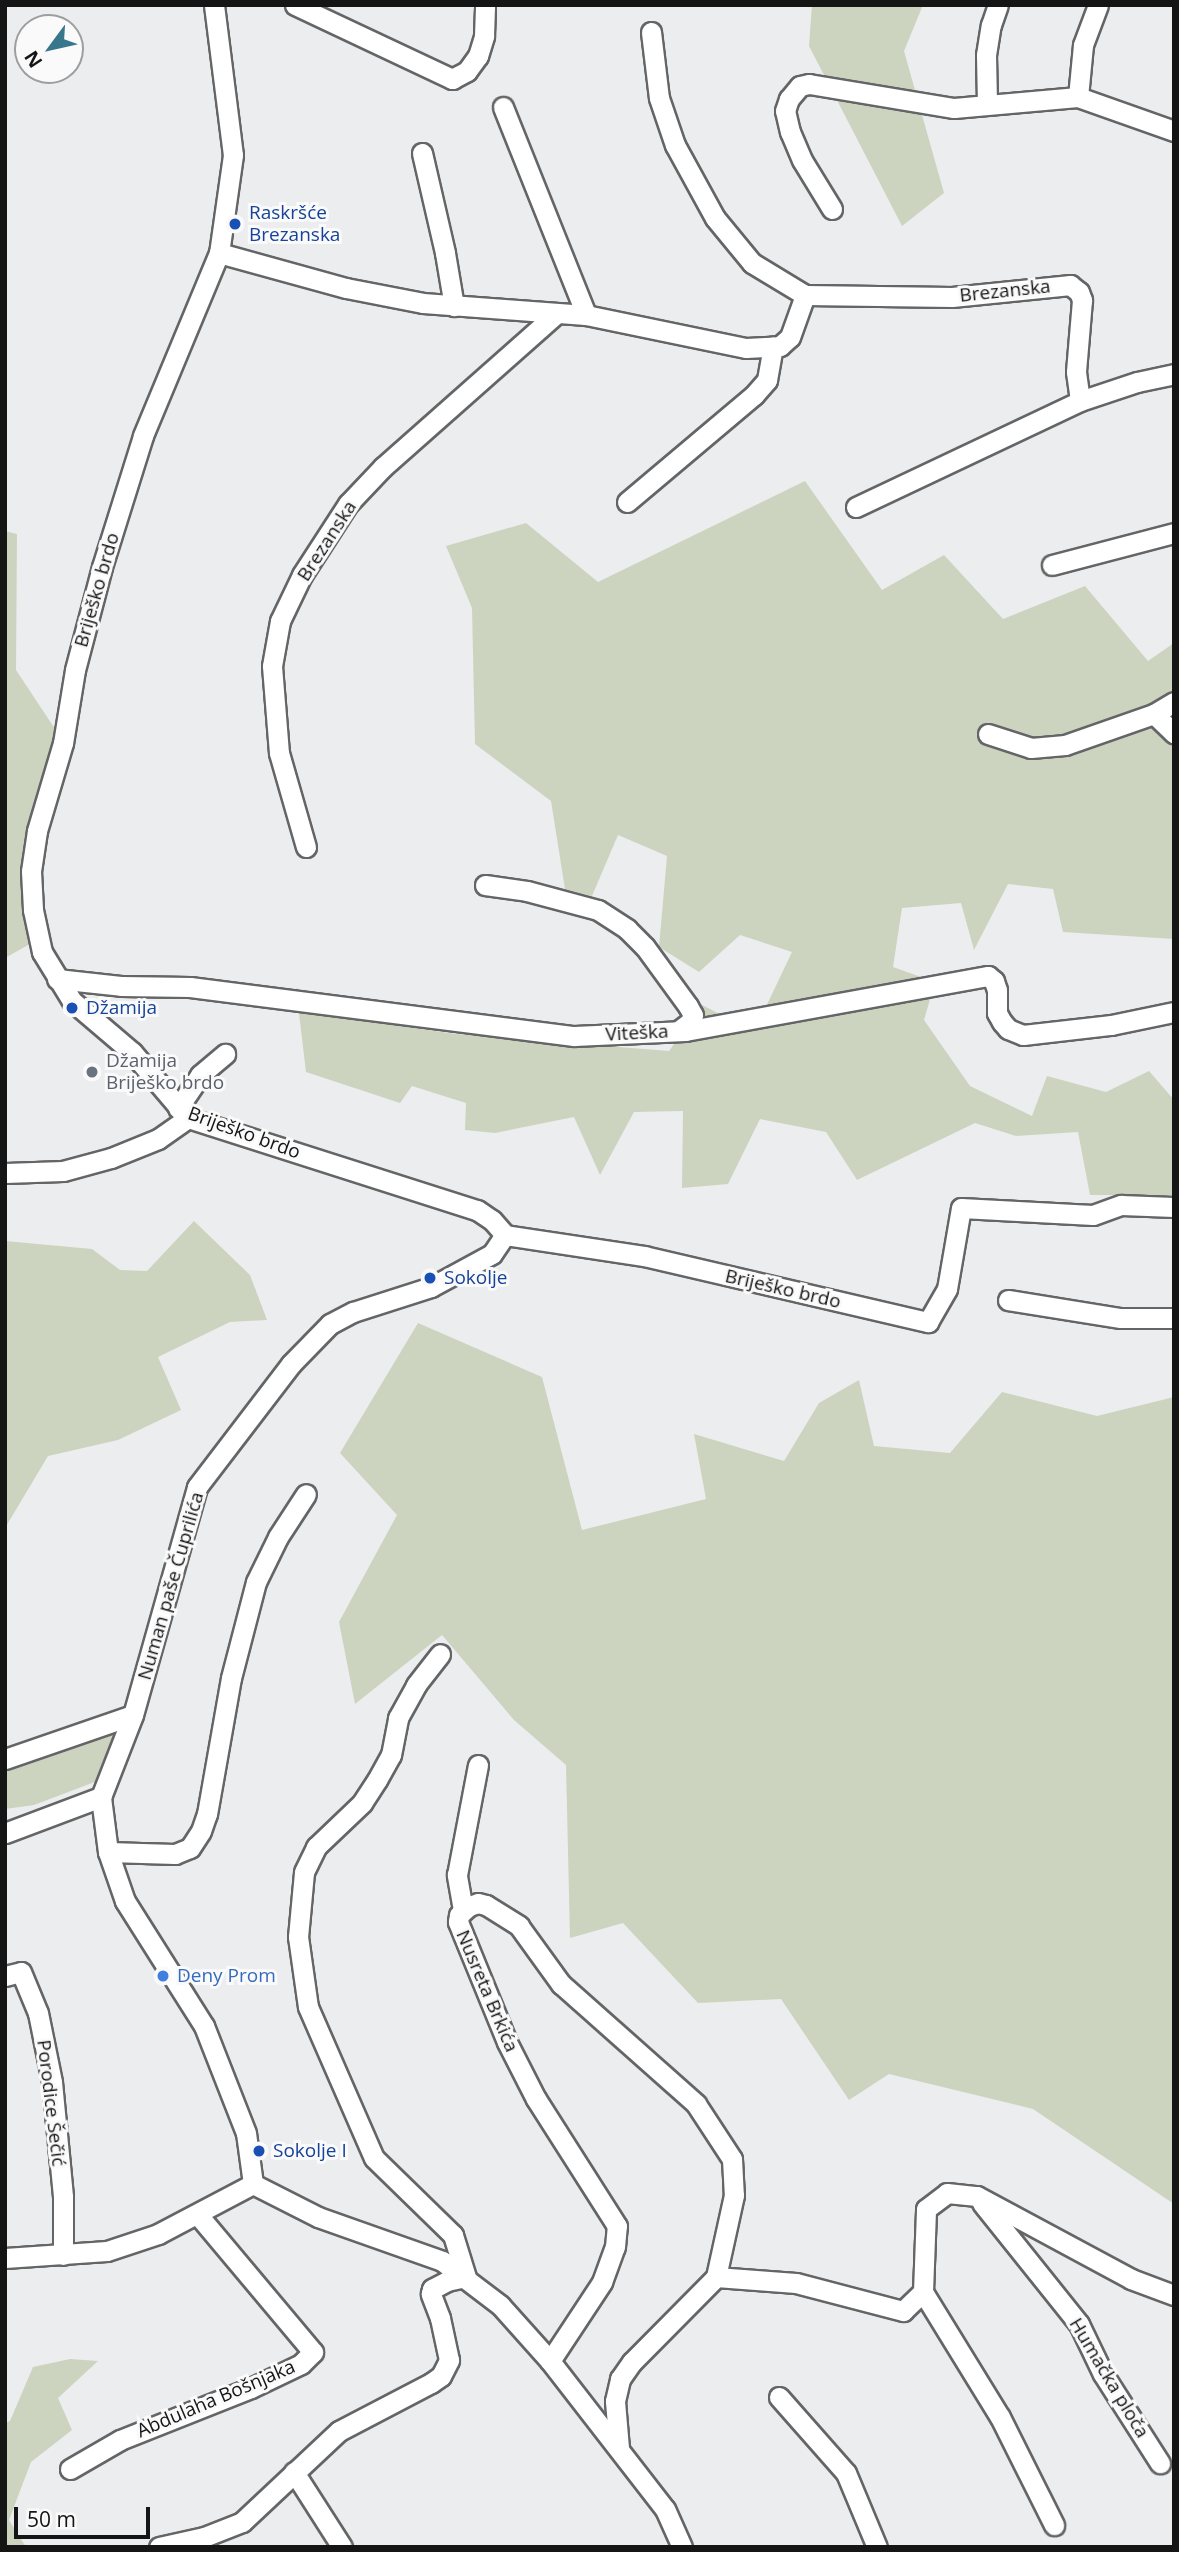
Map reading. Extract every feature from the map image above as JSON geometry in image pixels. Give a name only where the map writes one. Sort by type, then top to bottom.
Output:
[{"type":"street","name":"Briješko brdo","points":[[214,5],[233,155],[219,253],[143,436],[102,567],[75,670],[63,743],[37,831],[31,871],[33,910],[42,952],[72,1001],[132,1052],[183,1113],[477,1210],[492,1220],[505,1235],[643,1256],[928,1322],[947,1289],[961,1208],[1093,1214],[1121,1205],[1174,1207]]},
{"type":"street","points":[[295,5],[452,79],[467,71],[478,56],[484,36],[485,5]]},
{"type":"street","points":[[987,103],[986,55],[991,25],[998,5]]},
{"type":"street","points":[[1078,96],[1083,45],[1098,5]]},
{"type":"street","points":[[219,253],[346,288],[454,306],[586,315],[746,348],[780,346],[790,337],[805,295],[752,263],[715,218],[675,145],[659,98],[651,32]]},
{"type":"street","points":[[832,209],[802,160],[790,132],[785,111],[789,99],[800,86],[808,84],[954,108],[1078,96],[1174,131]]},
{"type":"street","points":[[503,107],[586,315]]},
{"type":"street","points":[[422,153],[443,241],[454,306]]},
{"type":"street","name":"Brezanska","points":[[805,295],[952,297],[1070,285],[1079,292],[1082,300],[1076,372],[1080,401]]},
{"type":"street","name":"Brezanska","points":[[306,847],[279,752],[272,666],[280,621],[302,575],[348,504],[383,467],[556,314]]},
{"type":"street","points":[[627,502],[754,395],[767,380],[773,347]]},
{"type":"street","points":[[856,508],[1080,401],[1137,382],[1174,374]]},
{"type":"street","points":[[1052,565],[1174,533]]},
{"type":"street","points":[[988,734],[1031,748],[1065,745],[1154,714],[1174,702]]},
{"type":"street","points":[[1154,714],[1174,733]]},
{"type":"street","points":[[485,885],[527,891],[598,910],[627,929],[645,947],[693,1015],[690,1022],[678,1031]]},
{"type":"street","name":"Viteška","points":[[57,979],[121,986],[203,988],[408,1017],[573,1036],[678,1031],[988,976],[997,989],[998,1013],[1002,1022],[1008,1029],[1023,1035],[1111,1025],[1174,1012]]},
{"type":"street","points":[[5,1172],[62,1171],[111,1158],[158,1139],[183,1113],[200,1075],[225,1054]]},
{"type":"street","name":"Numan paše Čuprilića","points":[[253,2183],[246,2133],[204,2026],[125,1901],[108,1852],[101,1797],[133,1715],[197,1487],[291,1364],[330,1324],[353,1312],[431,1287],[492,1254],[505,1235]]},
{"type":"street","points":[[1008,1300],[1121,1318],[1174,1318]]},
{"type":"street","points":[[108,1852],[175,1854],[190,1848],[201,1831],[207,1814],[231,1678],[256,1583],[278,1537],[306,1494]]},
{"type":"street","points":[[440,1654],[416,1685],[398,1718],[391,1755],[362,1804],[316,1847],[304,1872],[298,1937],[308,2007],[374,2158],[453,2235],[466,2277]]},
{"type":"street","points":[[5,1759],[133,1715]]},
{"type":"street","points":[[463,1910],[457,1875],[478,1765]]},
{"type":"street","points":[[5,1833],[101,1797]]},
{"type":"street","name":"Nusreta Brkića","points":[[550,2361],[602,2282],[618,2238],[617,2226],[536,2099],[507,2042],[459,1928],[458,1915],[463,1910],[478,1903],[486,1905],[519,1926],[561,1984],[696,2104],[732,2159],[734,2195],[716,2277]]},
{"type":"street","name":"Porodice Šečić","points":[[5,1976],[22,1972],[38,2013],[52,2082],[62,2197],[63,2255]]},
{"type":"street","points":[[5,2258],[107,2251],[158,2234],[253,2183],[318,2217],[442,2261],[500,2305],[550,2361],[588,2414],[619,2448],[665,2509],[682,2547]]},
{"type":"street","points":[[1054,2525],[1000,2417],[923,2292],[926,2210],[947,2193],[977,2196],[1131,2279],[1174,2295]]},
{"type":"street","name":"Humačka ploča","points":[[977,2196],[1079,2324],[1103,2374],[1160,2463]]},
{"type":"street","name":"Abdulaha Bošnjaka","points":[[70,2469],[120,2440],[251,2388],[301,2364],[313,2353],[198,2214]]},
{"type":"street","points":[[159,2547],[229,2530],[254,2513],[339,2431],[440,2376],[450,2360],[440,2318],[430,2294],[432,2289],[447,2281],[466,2277]]},
{"type":"street","points":[[619,2448],[615,2390],[620,2379],[632,2362],[716,2277],[796,2283],[902,2311],[923,2292]]},
{"type":"street","points":[[779,2396],[846,2473],[877,2547]]},
{"type":"street","points":[[294,2472],[342,2547]]},
{"type":"green space","points":[[812,5],[923,5],[904,51],[944,193],[902,226],[809,46]]},
{"type":"green space","points":[[805,481],[882,590],[944,555],[1003,619],[1085,586],[1148,661],[1174,643],[1174,939],[1063,932],[1053,889],[1008,884],[974,950],[961,903],[902,908],[893,967],[935,982],[924,1020],[970,1086],[1032,1116],[1047,1076],[1106,1092],[1149,1071],[1174,1100],[1174,1195],[1090,1195],[1078,1132],[1016,1136],[975,1123],[857,1180],[826,1132],[760,1119],[728,1184],[682,1188],[683,1111],[634,1112],[600,1175],[574,1117],[495,1133],[465,1130],[466,1103],[412,1086],[400,1103],[306,1072],[296,988],[343,1018],[456,1034],[669,1051],[702,1005],[742,1025],[763,1013],[792,952],[740,935],[699,972],[659,947],[667,856],[618,835],[592,896],[565,889],[551,801],[475,744],[472,608],[446,546],[526,523],[598,582]]},
{"type":"green space","points":[[5,531],[17,534],[16,670],[63,741],[34,833],[30,944],[5,958]]},
{"type":"green space","points":[[194,1221],[250,1275],[267,1320],[230,1322],[158,1357],[181,1410],[118,1440],[48,1456],[5,1528],[5,1241],[92,1249],[120,1270],[147,1271]]},
{"type":"green space","points":[[418,1323],[542,1377],[582,1530],[706,1499],[694,1434],[784,1461],[819,1403],[859,1380],[874,1446],[950,1453],[1002,1392],[1097,1416],[1174,1397],[1174,2204],[1033,2109],[889,2074],[849,2100],[781,1999],[698,2003],[623,1923],[570,1938],[566,1765],[514,1720],[442,1635],[355,1704],[339,1622],[397,1515],[340,1453]]},
{"type":"green space","points":[[124,1715],[100,1780],[34,1805],[5,1809],[5,1750]]},
{"type":"green space","points":[[70,2359],[98,2361],[58,2398],[72,2430],[31,2462],[9,2520],[26,2547],[5,2547],[5,2423],[10,2421],[33,2367]]},
{"type":"place","name":"Raskršće Brezanska","points":[[235,224]]},
{"type":"place","name":"Džamija","points":[[72,1008]]},
{"type":"place","name":"Džamija Briješko brdo","points":[[92,1072]]},
{"type":"place","name":"Sokolje","points":[[430,1278]]},
{"type":"place","name":"Deny Prom","points":[[163,1976]]},
{"type":"place","name":"Sokolje I","points":[[259,2151]]}]
